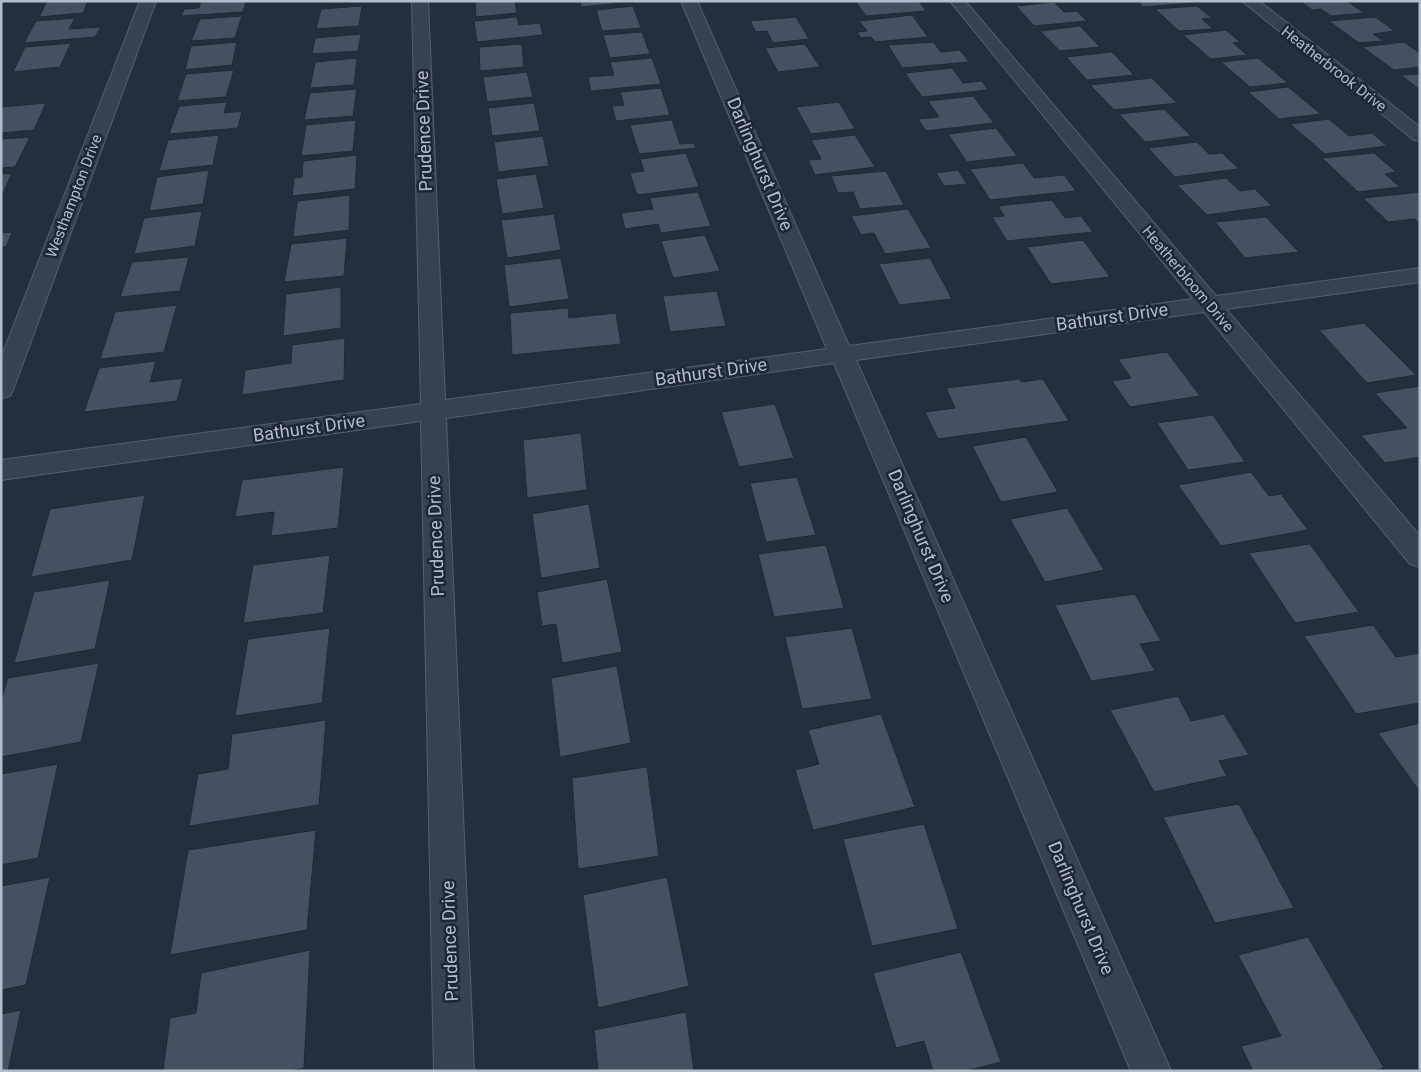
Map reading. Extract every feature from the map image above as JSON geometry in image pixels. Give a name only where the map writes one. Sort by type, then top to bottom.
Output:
[{"type":"street","name":"Westhampton Drive","points":[[1,390],[148,1]]},
{"type":"street","name":"Prudence Drive","points":[[420,1],[454,1071]]},
{"type":"street","name":"Darlinghurst Drive","points":[[690,1],[1151,1071]]},
{"type":"street","name":"Heatherbloom Drive","points":[[957,1],[1420,556]]},
{"type":"street","name":"Heatherbrook Drive","points":[[1249,1],[1420,136]]},
{"type":"street","name":"Bathurst Drive","points":[[1,470],[1420,274]]},
{"type":"building","points":[[47,1],[88,1],[83,13],[39,17]]},
{"type":"building","points":[[201,1],[246,1],[243,12],[181,16],[184,9],[199,8]]},
{"type":"building","points":[[475,1],[515,1],[517,13],[476,17]]},
{"type":"building","points":[[580,1],[643,1],[581,7]]},
{"type":"building","points":[[855,1],[919,1],[926,11],[866,16]]},
{"type":"building","points":[[1138,1],[1192,1],[1193,3],[1143,7]]},
{"type":"building","points":[[1300,1],[1347,1],[1364,13],[1331,16],[1321,9],[1312,10]]},
{"type":"building","points":[[1054,2],[1064,12],[1077,11],[1087,21],[1034,26],[1016,6]]},
{"type":"building","points":[[362,6],[359,26],[316,29],[321,9]]},
{"type":"building","points":[[633,6],[641,28],[602,31],[596,10]]},
{"type":"building","points":[[1197,6],[1212,18],[1202,19],[1213,29],[1179,31],[1155,9]]},
{"type":"building","points":[[912,15],[928,37],[875,42],[871,37],[861,38],[857,32],[867,31],[859,21]]},
{"type":"building","points":[[242,16],[235,38],[191,41],[200,19]]},
{"type":"building","points":[[517,17],[519,25],[540,23],[543,35],[477,42],[474,21]]},
{"type":"building","points":[[796,17],[809,39],[773,43],[767,31],[756,32],[750,21]]},
{"type":"building","points":[[1375,17],[1395,31],[1373,34],[1384,41],[1359,43],[1329,21]]},
{"type":"building","points":[[75,18],[69,29],[101,27],[95,37],[24,43],[36,21]]},
{"type":"building","points":[[1080,26],[1100,47],[1060,51],[1040,31]]},
{"type":"building","points":[[1226,30],[1240,42],[1233,43],[1247,55],[1211,59],[1183,35]]},
{"type":"building","points":[[642,32],[650,54],[610,58],[603,35]]},
{"type":"building","points":[[361,34],[358,51],[312,54],[315,38]]},
{"type":"building","points":[[237,42],[232,65],[185,70],[191,46]]},
{"type":"building","points":[[933,42],[941,52],[960,50],[969,62],[902,68],[888,45]]},
{"type":"building","points":[[1404,42],[1420,53],[1420,67],[1394,70],[1362,47]]},
{"type":"building","points":[[71,43],[60,67],[13,72],[25,47]]},
{"type":"building","points":[[522,44],[524,67],[480,71],[479,47]]},
{"type":"building","points":[[805,44],[820,67],[778,72],[765,48]]},
{"type":"building","points":[[1112,52],[1134,75],[1087,80],[1066,57]]},
{"type":"building","points":[[357,58],[354,85],[310,88],[315,62]]},
{"type":"building","points":[[652,58],[661,84],[591,91],[588,77],[614,75],[610,62]]},
{"type":"building","points":[[1258,58],[1288,83],[1250,87],[1221,62]]},
{"type":"building","points":[[952,68],[963,83],[982,81],[988,90],[922,97],[905,73]]},
{"type":"building","points":[[234,70],[226,97],[177,101],[186,74]]},
{"type":"building","points":[[527,72],[533,97],[487,102],[483,77]]},
{"type":"building","points":[[1420,74],[1420,90],[1401,75]]},
{"type":"building","points":[[1152,78],[1177,103],[1114,110],[1090,85]]},
{"type":"building","points":[[1288,87],[1321,114],[1279,119],[1248,92]]},
{"type":"building","points":[[661,88],[670,115],[616,121],[612,106],[624,105],[620,92]]},
{"type":"building","points":[[357,89],[353,116],[304,120],[310,93]]},
{"type":"building","points":[[973,96],[994,123],[926,131],[918,119],[939,117],[928,101]]},
{"type":"building","points":[[227,102],[224,113],[242,111],[238,128],[169,134],[179,106]]},
{"type":"building","points":[[839,102],[855,129],[811,134],[796,107]]},
{"type":"building","points":[[46,103],[34,130],[1,133],[1,107]]},
{"type":"building","points":[[534,103],[540,131],[492,136],[488,108]]},
{"type":"building","points":[[1164,109],[1191,136],[1145,142],[1119,114]]},
{"type":"building","points":[[1329,119],[1349,136],[1372,133],[1387,146],[1325,154],[1290,124]]},
{"type":"building","points":[[356,120],[353,151],[301,156],[306,125]]},
{"type":"building","points":[[672,120],[680,144],[694,143],[696,148],[639,154],[630,125]]},
{"type":"building","points":[[996,128],[1017,156],[967,162],[948,134]]},
{"type":"building","points":[[219,135],[213,165],[159,171],[168,140]]},
{"type":"building","points":[[855,135],[875,167],[815,175],[808,160],[821,159],[811,140]]},
{"type":"building","points":[[543,136],[549,166],[498,172],[494,142]]},
{"type":"building","points":[[30,137],[15,167],[1,168],[1,139]]},
{"type":"building","points":[[1197,142],[1209,154],[1222,153],[1239,169],[1175,177],[1148,148]]},
{"type":"building","points":[[686,153],[699,187],[637,195],[630,173],[644,171],[640,159]]},
{"type":"building","points":[[1374,153],[1396,172],[1385,174],[1400,187],[1358,192],[1322,158]]},
{"type":"building","points":[[357,155],[355,189],[292,196],[294,178],[302,177],[303,161]]},
{"type":"building","points":[[1023,163],[1034,178],[1064,175],[1076,191],[990,200],[970,169]]},
{"type":"building","points":[[209,170],[203,204],[149,211],[157,177]]},
{"type":"building","points":[[958,170],[967,184],[944,186],[936,173]]},
{"type":"building","points":[[886,171],[904,205],[860,209],[853,192],[838,193],[831,176]]},
{"type":"building","points":[[12,173],[1,198],[1,174]]},
{"type":"building","points":[[536,174],[544,208],[502,214],[496,179]]},
{"type":"building","points":[[1226,178],[1240,191],[1255,189],[1272,206],[1207,215],[1177,185]]},
{"type":"building","points":[[698,192],[711,226],[661,233],[658,224],[625,229],[621,213],[653,209],[650,198]]},
{"type":"building","points":[[1420,192],[1420,224],[1415,219],[1388,222],[1363,198]]},
{"type":"building","points":[[350,195],[349,230],[293,237],[297,201]]},
{"type":"building","points":[[1052,200],[1065,218],[1081,216],[1093,232],[1007,241],[992,217],[1004,216],[998,206]]},
{"type":"building","points":[[908,209],[931,248],[885,254],[874,233],[861,235],[851,216]]},
{"type":"building","points":[[202,211],[195,246],[134,254],[144,218]]},
{"type":"building","points":[[554,214],[561,250],[507,258],[501,220]]},
{"type":"building","points":[[1266,217],[1299,252],[1245,258],[1215,222]]},
{"type":"building","points":[[12,232],[6,247],[1,247],[1,233]]},
{"type":"building","points":[[705,235],[720,271],[673,278],[661,241]]},
{"type":"building","points":[[347,238],[344,276],[284,282],[291,244]]},
{"type":"building","points":[[1083,240],[1110,277],[1051,284],[1027,247]]},
{"type":"building","points":[[189,257],[180,291],[120,297],[132,262]]},
{"type":"building","points":[[561,258],[569,299],[509,307],[504,265]]},
{"type":"building","points":[[930,258],[952,299],[899,305],[879,264]]},
{"type":"building","points":[[341,287],[341,328],[283,336],[286,294]]},
{"type":"building","points":[[717,291],[726,326],[670,332],[663,296]]},
{"type":"building","points":[[177,305],[164,352],[100,359],[115,312]]},
{"type":"building","points":[[568,308],[569,318],[616,313],[621,344],[512,355],[510,313]]},
{"type":"building","points":[[1364,323],[1416,375],[1367,383],[1319,330]]},
{"type":"building","points":[[345,338],[344,380],[242,395],[245,370],[291,363],[292,345]]},
{"type":"building","points":[[1167,352],[1200,396],[1130,407],[1112,381],[1131,378],[1118,359]]},
{"type":"building","points":[[156,361],[150,382],[183,378],[177,401],[84,412],[99,368]]},
{"type":"building","points":[[1020,379],[1021,382],[1043,379],[1069,421],[938,439],[925,412],[955,408],[946,388]]},
{"type":"building","points":[[1420,386],[1420,457],[1385,463],[1361,435],[1407,428],[1375,393]]},
{"type":"building","points":[[775,404],[794,458],[739,467],[721,412]]},
{"type":"building","points":[[1213,415],[1245,462],[1188,470],[1157,423]]},
{"type":"building","points":[[581,433],[587,490],[527,498],[523,440]]},
{"type":"building","points":[[1026,437],[1058,492],[1001,502],[972,446]]},
{"type":"building","points":[[344,467],[338,528],[271,536],[274,512],[235,517],[242,480]]},
{"type":"building","points":[[1251,472],[1269,496],[1281,494],[1308,530],[1221,546],[1178,485]]},
{"type":"building","points":[[797,477],[816,535],[766,542],[750,483]]},
{"type":"building","points":[[145,495],[132,560],[31,577],[50,509]]},
{"type":"building","points":[[589,504],[600,568],[541,578],[532,514]]},
{"type":"building","points":[[1067,508],[1104,570],[1045,582],[1010,519]]},
{"type":"building","points":[[1310,544],[1359,612],[1295,623],[1249,553]]},
{"type":"building","points":[[826,545],[844,608],[774,617],[758,554]]},
{"type":"building","points":[[330,555],[323,613],[243,623],[253,565]]},
{"type":"building","points":[[607,579],[622,652],[562,663],[556,624],[542,626],[537,592]]},
{"type":"building","points":[[110,580],[95,649],[14,663],[34,592]]},
{"type":"building","points":[[1135,594],[1161,641],[1140,644],[1155,671],[1091,681],[1055,605]]},
{"type":"building","points":[[1373,625],[1396,657],[1420,653],[1420,703],[1356,714],[1304,636]]},
{"type":"building","points":[[330,628],[322,703],[235,716],[248,639]]},
{"type":"building","points":[[852,628],[872,699],[802,709],[785,637]]},
{"type":"building","points":[[99,663],[81,742],[1,757],[1,700],[8,678]]},
{"type":"building","points":[[617,666],[631,743],[560,757],[551,678]]},
{"type":"building","points":[[1178,696],[1191,721],[1224,714],[1249,755],[1219,761],[1227,776],[1154,792],[1110,710]]},
{"type":"building","points":[[881,714],[915,807],[813,830],[795,770],[819,764],[808,730]]},
{"type":"building","points":[[326,720],[319,805],[189,826],[198,774],[228,769],[232,734]]},
{"type":"building","points":[[1420,723],[1420,792],[1378,733]]},
{"type":"building","points":[[58,764],[38,858],[1,865],[1,774]]},
{"type":"building","points":[[647,767],[659,856],[578,869],[572,778]]},
{"type":"building","points":[[1239,804],[1294,908],[1215,923],[1163,817]]},
{"type":"building","points":[[924,824],[958,929],[872,946],[843,839]]},
{"type":"building","points":[[316,830],[307,930],[170,955],[188,850]]},
{"type":"building","points":[[50,877],[26,985],[1,990],[1,886]]},
{"type":"building","points":[[667,877],[689,986],[598,1008],[583,895]]},
{"type":"building","points":[[1308,937],[1384,1068],[1374,1071],[1253,1071],[1241,1046],[1281,1036],[1238,955]]},
{"type":"building","points":[[310,950],[304,1068],[289,1071],[163,1071],[170,1018],[196,1013],[201,973]]},
{"type":"building","points":[[961,952],[1001,1062],[966,1071],[933,1071],[924,1041],[896,1048],[873,973]]},
{"type":"building","points":[[21,1010],[8,1071],[1,1071],[1,1014]]},
{"type":"building","points":[[686,1012],[694,1071],[598,1071],[594,1030]]}]
